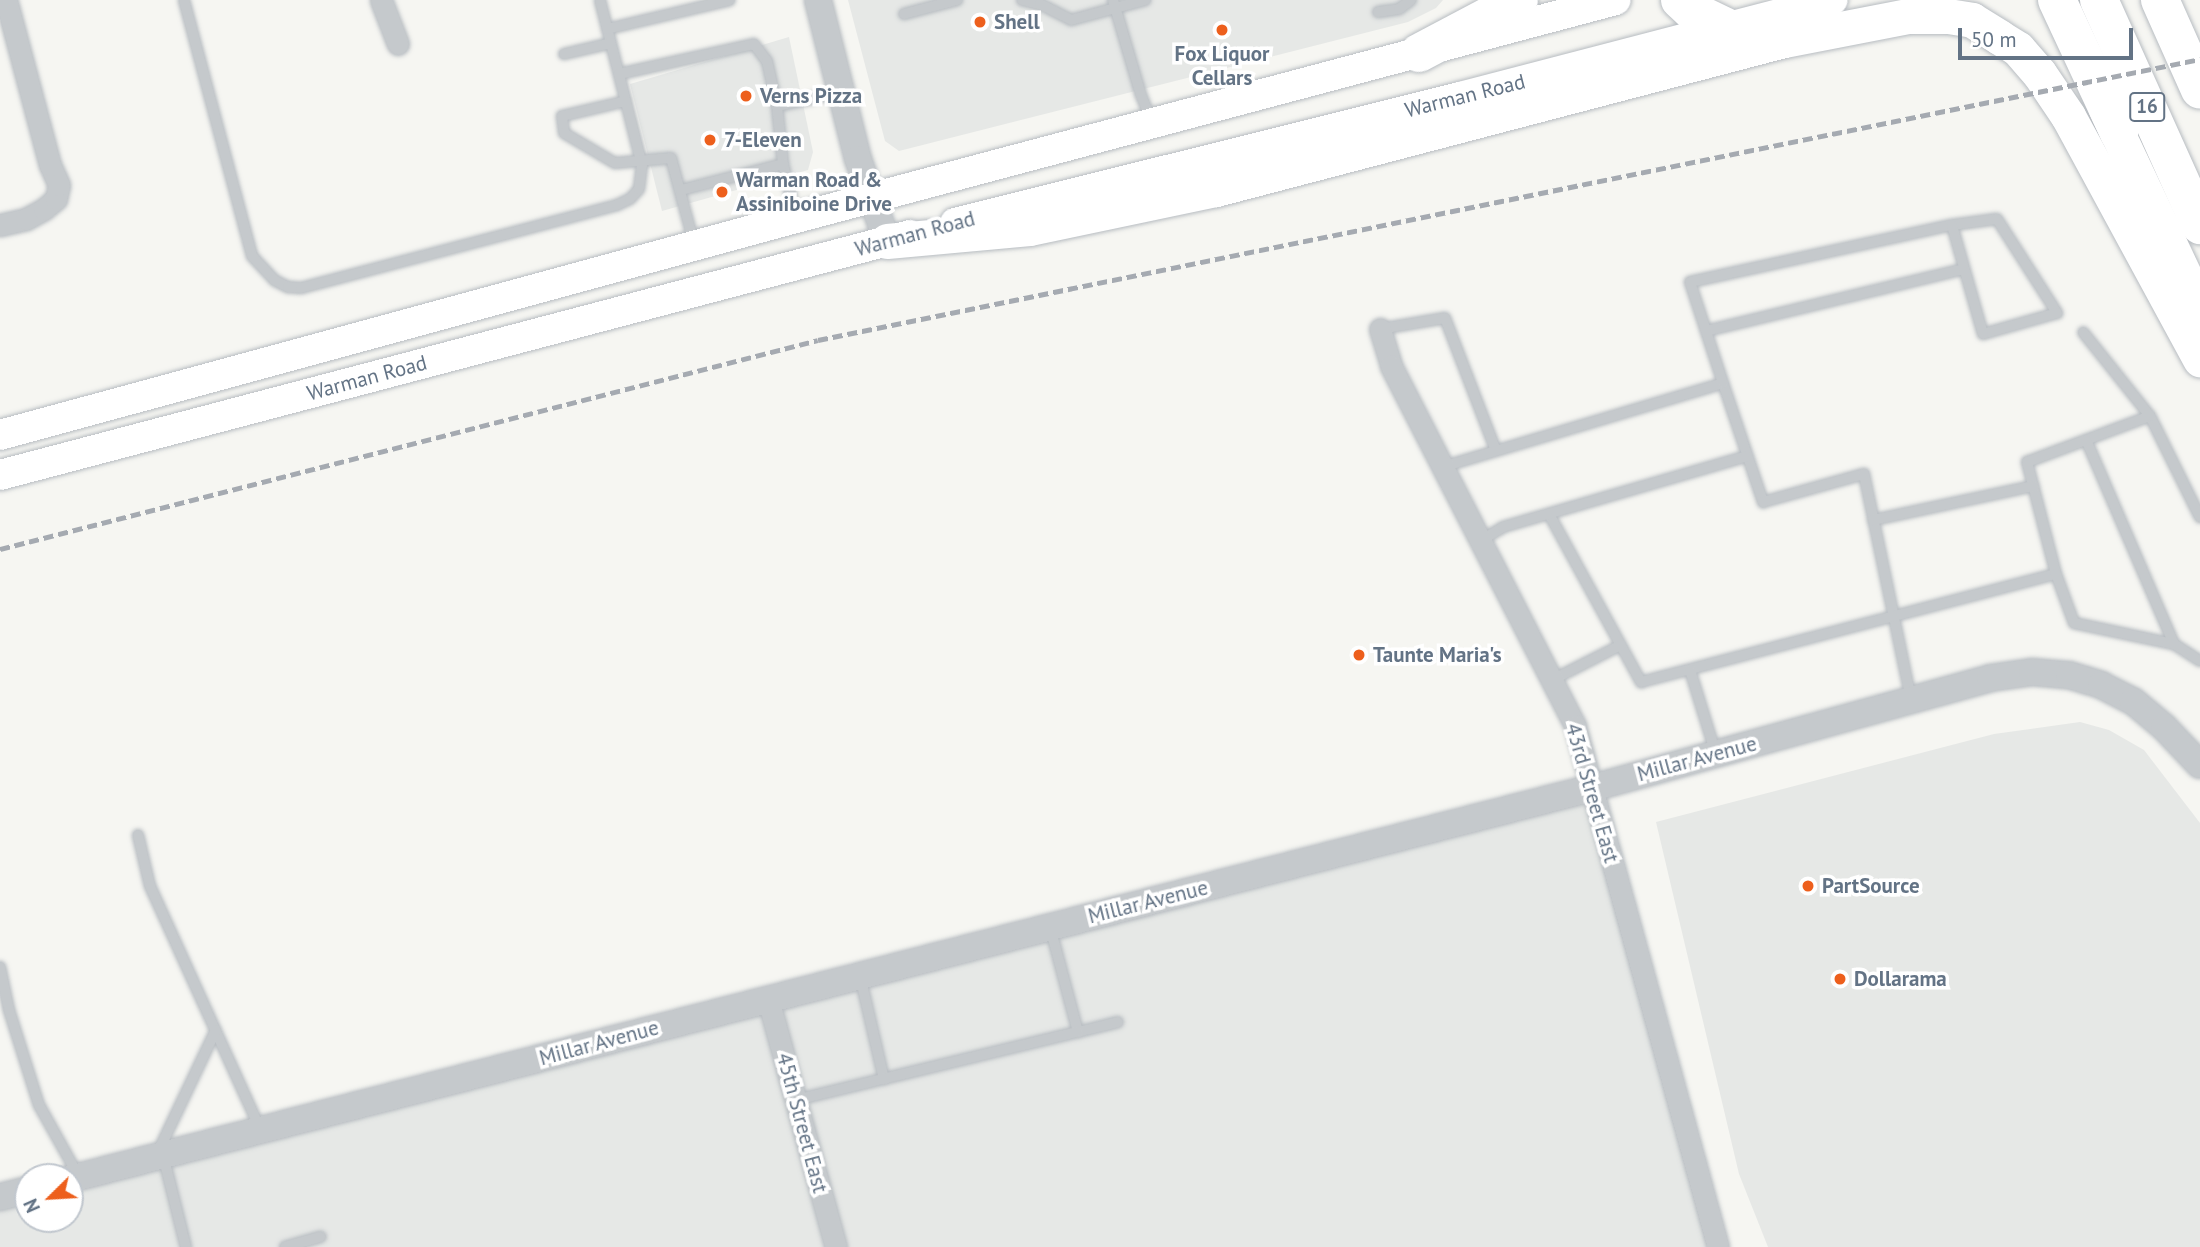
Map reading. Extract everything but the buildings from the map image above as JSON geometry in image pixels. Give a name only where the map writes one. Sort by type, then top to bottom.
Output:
[{"type":"highway","points":[[1419,53],[1519,0]]},
{"type":"highway","points":[[1680,0],[1691,10],[1728,28]]},
{"type":"highway","points":[[2048,0],[2119,133]]},
{"type":"highway","points":[[2057,0],[2200,309]]},
{"type":"highway","name":"16","points":[[2099,0],[2200,225]]},
{"type":"highway","points":[[2160,0],[2200,90]]},
{"type":"highway","points":[[887,241],[1029,228],[1216,189],[1784,40],[1908,16],[1948,16],[1972,20],[2018,48],[2039,73],[2068,116],[2200,359]]},
{"type":"main road","name":"Warman Road","points":[[0,435],[1152,122],[1616,0]]},
{"type":"main road","name":"Warman Road","points":[[0,475],[887,241],[1833,0]]},
{"type":"street","points":[[0,225],[26,219],[44,209],[56,199],[59,186],[50,165],[6,0]]},
{"type":"street","points":[[380,0],[398,44]]},
{"type":"street","points":[[818,0],[841,92],[887,241]]},
{"type":"street","name":"43rd Street East","points":[[1380,329],[1391,366],[1575,726],[1718,1247]]},
{"type":"street","name":"Millar Avenue","points":[[84,1175],[1592,788],[1990,678],[2032,672],[2069,676],[2101,685],[2133,701],[2164,727],[2200,765]]},
{"type":"street","name":"45th Street East","points":[[768,999],[836,1247]]},
{"type":"lane","points":[[184,0],[252,256],[261,269],[288,287],[301,288],[617,205],[639,189],[642,178],[641,161],[600,0]]},
{"type":"lane","points":[[607,29],[730,0]]},
{"type":"lane","points":[[904,14],[957,0]]},
{"type":"lane","points":[[1022,0],[1040,4],[1071,20],[1114,4],[1145,0]]},
{"type":"lane","points":[[1378,12],[1399,9],[1411,0]]},
{"type":"lane","points":[[1114,4],[1141,95],[1152,122]]},
{"type":"lane","points":[[564,54],[611,43]]},
{"type":"lane","points":[[619,74],[754,44],[767,61],[777,106],[783,164],[796,218]]},
{"type":"lane","points":[[777,106],[841,92]]},
{"type":"lane","points":[[626,101],[562,116],[564,133],[615,163],[671,158],[695,246]]},
{"type":"lane","points":[[681,190],[783,164]]},
{"type":"lane","points":[[1911,701],[1864,474],[1763,502],[1690,282],[1952,225],[1997,219],[2057,313],[1983,334],[1952,225]]},
{"type":"lane","points":[[1706,331],[1964,269]]},
{"type":"lane","points":[[1380,329],[1445,318],[1496,451]]},
{"type":"lane","points":[[2083,332],[2150,416],[2200,517]]},
{"type":"lane","points":[[1442,467],[1723,383]]},
{"type":"lane","points":[[2150,416],[2027,462],[2056,573],[2074,623],[2175,644],[2200,661]]},
{"type":"lane","points":[[2086,440],[2175,644]]},
{"type":"lane","points":[[1480,541],[1503,527],[1747,456]]},
{"type":"lane","points":[[1873,520],[2033,486]]},
{"type":"lane","points":[[1549,514],[1641,682],[2056,573]]},
{"type":"lane","points":[[1552,680],[1621,645]]},
{"type":"lane","points":[[1690,670],[1716,754]]},
{"type":"lane","points":[[138,835],[150,886],[262,1130]]},
{"type":"lane","points":[[1050,927],[1078,1032]]},
{"type":"lane","points":[[0,967],[9,1010],[39,1105],[67,1163]]},
{"type":"lane","points":[[860,975],[884,1079]]},
{"type":"lane","points":[[796,1100],[1118,1022]]},
{"type":"lane","points":[[186,1247],[160,1156],[216,1030]]},
{"type":"lane","points":[[285,1247],[321,1237]]},
{"type":"shaded area","points":[[848,0],[1443,0],[1436,8],[1408,22],[899,151],[885,141]]},
{"type":"shaded area","points":[[789,37],[813,152],[808,170],[662,211],[630,84]]},
{"type":"shaded area","points":[[2080,722],[2109,730],[2144,750],[2200,823],[2200,1247],[1768,1247],[1739,1174],[1656,822],[1994,734]]},
{"type":"shaded area","points":[[1592,788],[1720,1247],[0,1247],[0,1197],[14,1194],[14,1233],[84,1233],[84,1175]]},
{"type":"railway","points":[[0,549],[818,340],[2200,59]]},
{"type":"place","name":"Shell","points":[[980,22]]},
{"type":"place","name":"Fox Liquor Cellars","points":[[1222,30]]},
{"type":"place","name":"Verns Pizza","points":[[746,96]]},
{"type":"place","name":"7-Eleven","points":[[710,140]]},
{"type":"place","name":"Warman Road & Assiniboine Drive","points":[[722,192]]},
{"type":"place","name":"Taunte Maria's","points":[[1359,655]]},
{"type":"place","name":"PartSource","points":[[1808,886]]},
{"type":"place","name":"Dollarama","points":[[1840,979]]}]
